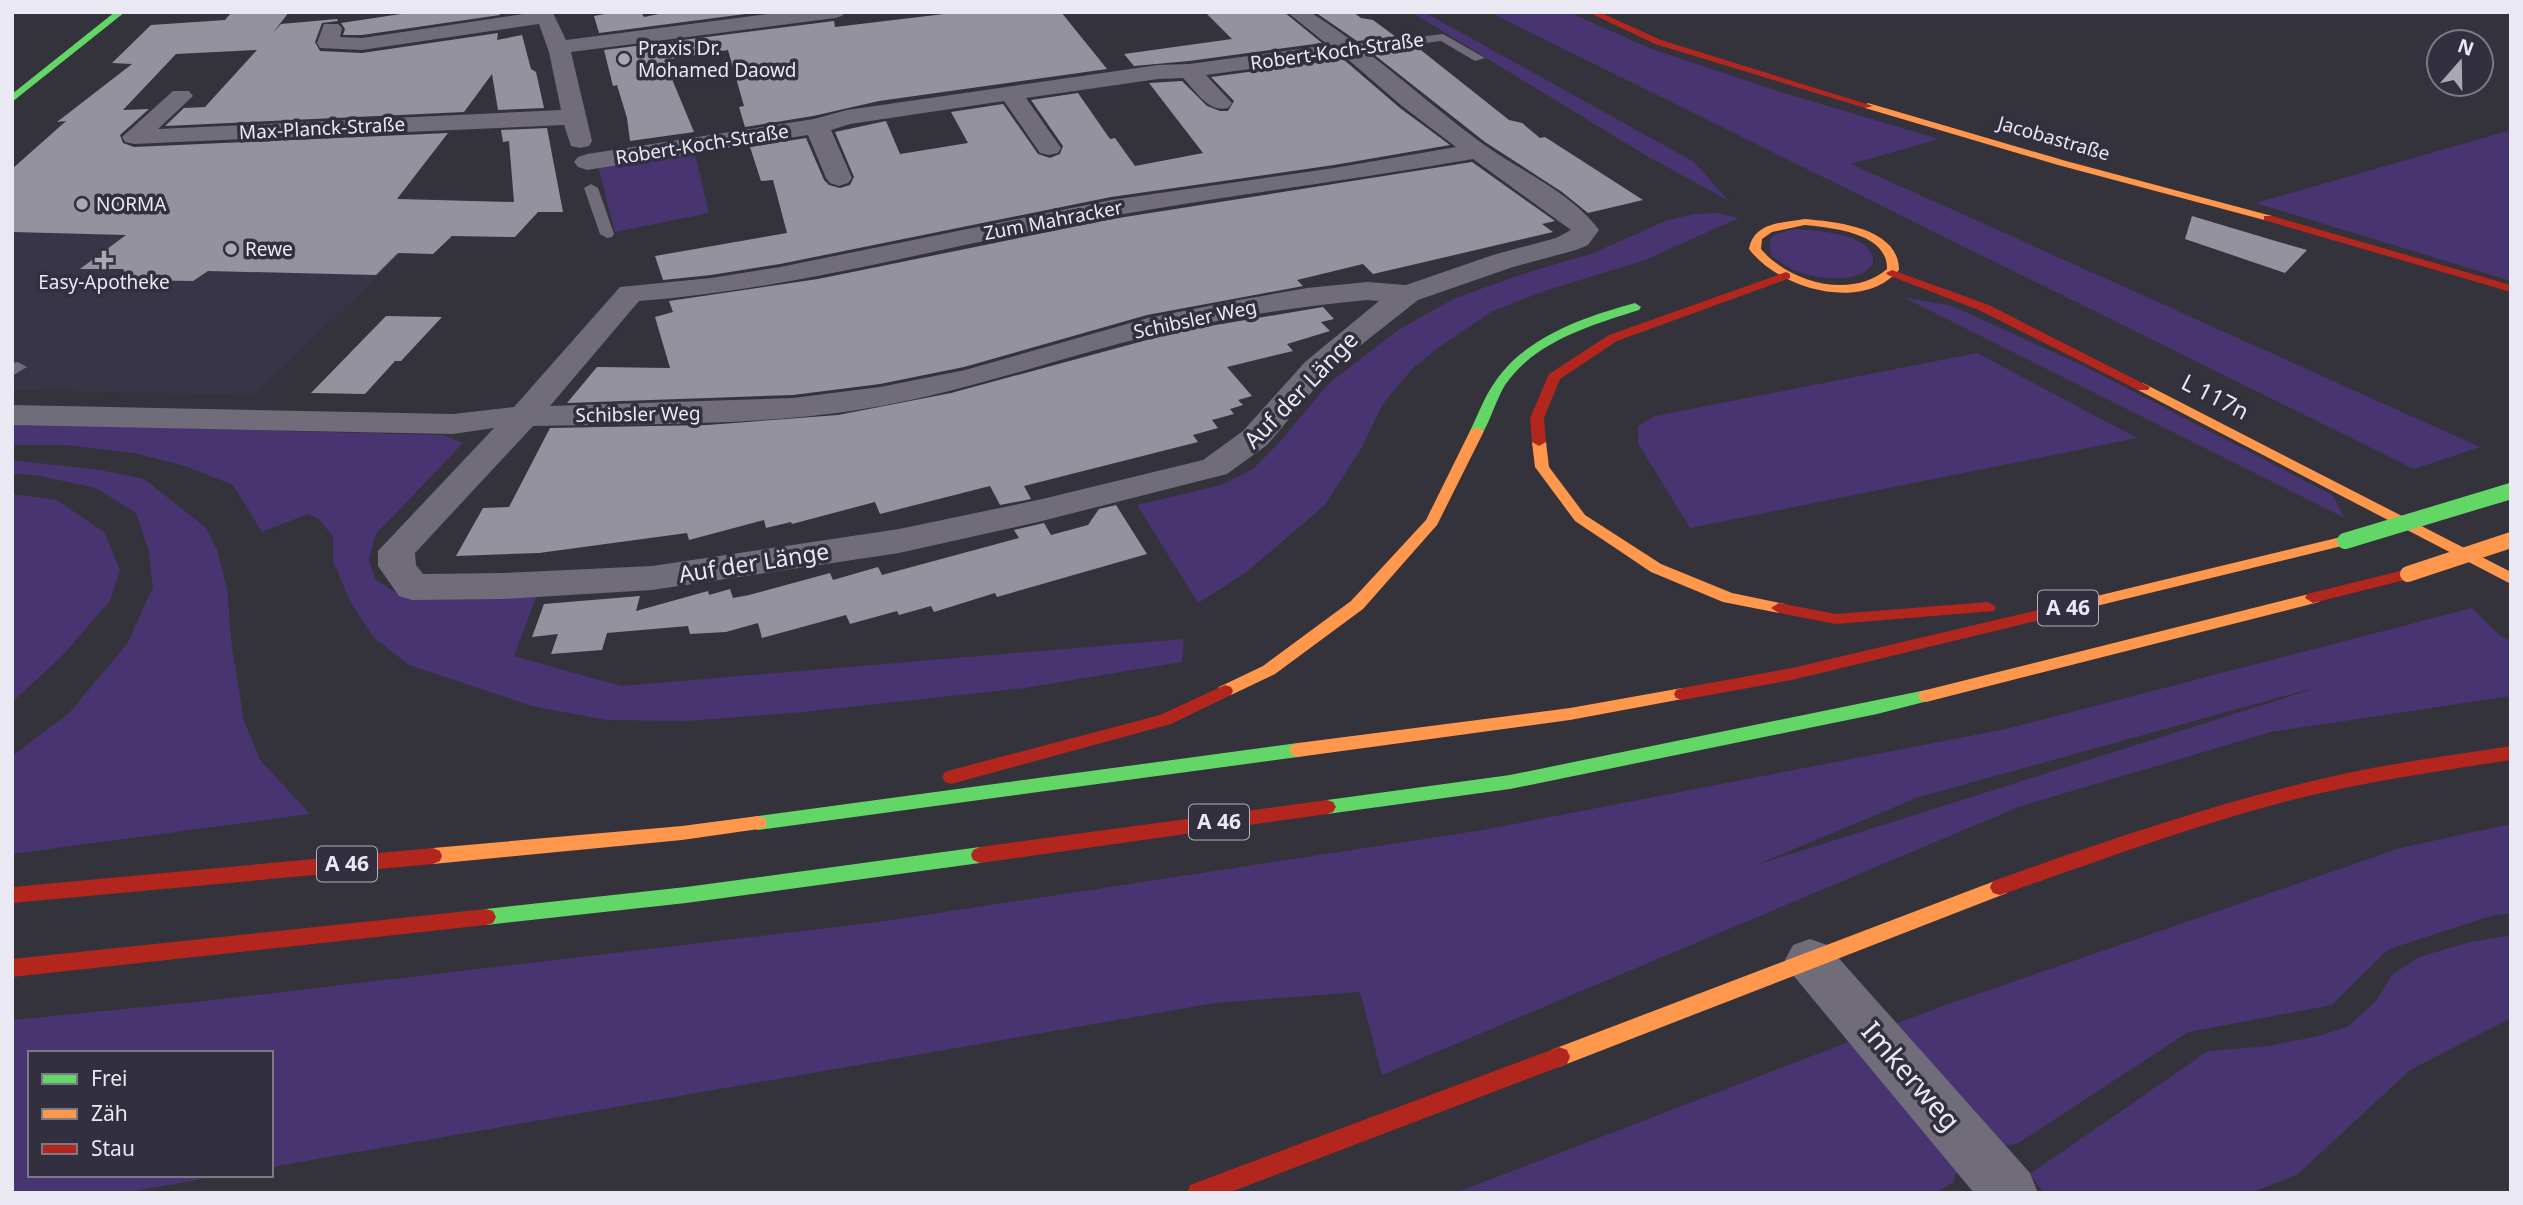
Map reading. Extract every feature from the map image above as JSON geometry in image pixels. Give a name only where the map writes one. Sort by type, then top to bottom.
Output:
[{"type":"main road","points":[[12,99],[121,12]]},
{"type":"main road","name":"Jacobastraße","points":[[1592,12],[1658,42],[1711,60],[2062,163],[2229,207],[2511,289]]},
{"type":"main road","points":[[1786,224],[1826,224],[1866,235],[1881,244],[1891,254],[1895,264],[1892,273],[1880,282],[1835,287],[1786,276],[1757,263],[1757,238],[1768,229],[1786,224]]},
{"type":"main road","name":"L 117n","points":[[1892,273],[1945,289],[2004,316],[2280,455],[2511,579]]},
{"type":"main road","points":[[1786,276],[1612,338],[1554,377],[1537,418],[1542,467],[1580,518],[1656,568],[1729,598],[1836,619],[2011,606],[2345,541]]},
{"type":"main road","points":[[792,820],[1165,720],[1269,670],[1357,605],[1432,522],[1501,382],[1527,355],[1580,325],[1656,300]]},
{"type":"main road","name":"A 46","points":[[12,895],[792,820],[1570,714],[1779,676],[2345,541],[2511,491]]},
{"type":"main road","name":"A 46","points":[[12,968],[686,895],[1510,782],[1877,708],[2408,574],[2511,540]]},
{"type":"main road","points":[[1198,1193],[1310,1147],[1576,1051],[2038,874],[2149,835],[2321,786],[2511,753]]},
{"type":"street","points":[[561,47],[835,12]]},
{"type":"street","name":"Schibsler Weg","points":[[12,415],[453,424],[512,416],[793,408],[880,397],[970,378],[1148,327],[1226,311],[1307,296],[1367,291],[1408,294],[1503,261],[1578,239],[1585,230],[1577,219],[1410,101],[1349,49],[1297,12]]},
{"type":"street","points":[[331,28],[328,43],[362,44],[545,15],[561,47],[573,117],[592,188]]},
{"type":"street","name":"Robert-Koch-Straße","points":[[587,162],[817,126],[847,117],[1158,72],[1189,71],[1349,49]]},
{"type":"street","points":[[1189,71],[1220,103]]},
{"type":"street","points":[[1011,94],[1049,148]]},
{"type":"street","name":"Max-Planck-Straße","points":[[181,96],[134,137],[573,117]]},
{"type":"street","name":"Robert-Koch-Straße","points":[[817,126],[839,178]]},
{"type":"street","name":"Zum Mahracker","points":[[630,293],[711,287],[780,276],[1111,208],[1334,176],[1477,150]]},
{"type":"street","name":"Auf der Länge","points":[[630,293],[512,416],[396,551],[397,566],[412,587],[652,579],[899,541],[1038,511],[1215,467],[1239,455],[1258,438],[1301,383],[1333,352],[1368,322],[1408,294]]},
{"type":"street","name":"Schibsler Weg","points":[[12,400],[31,397],[465,408],[512,416]]},
{"type":"street","name":"Imkerweg","points":[[1810,960],[2010,1193]]},
{"type":"lane","name":"Robert-Koch-Straße","points":[[1349,49],[1443,37],[1479,58]]},
{"type":"lane","points":[[592,188],[607,234]]},
{"type":"shaded area","points":[[1411,12],[1424,12],[1694,162],[1729,201],[1647,156]]},
{"type":"shaded area","points":[[1489,12],[1569,12],[1649,48],[1781,92],[1939,139],[1851,164],[2480,447],[2414,469]]},
{"type":"shaded area","points":[[2511,130],[2511,281],[2256,203]]},
{"type":"shaded area","points":[[694,150],[709,213],[615,232],[598,166]]},
{"type":"shaded area","points":[[12,190],[458,199],[254,395],[12,390]]},
{"type":"shaded area","points":[[1717,213],[1739,218],[1643,261],[1544,291],[1491,312],[1442,345],[1413,368],[1382,405],[1362,447],[1325,505],[1244,574],[1198,603],[1137,505],[1221,485],[1253,469],[1278,444],[1328,384],[1398,330],[1455,298],[1591,254],[1665,221],[1693,214]]},
{"type":"shaded area","points":[[1795,229],[1855,239],[1871,253],[1873,264],[1866,271],[1845,278],[1809,275],[1789,268],[1771,255],[1769,241],[1774,235]]},
{"type":"shaded area","points":[[1903,297],[1952,306],[2086,367],[2332,495],[2345,518]]},
{"type":"shaded area","points":[[1977,353],[2137,438],[1690,528],[1638,443],[1638,426],[1655,416]]},
{"type":"shaded area","points":[[12,424],[443,435],[463,443],[375,535],[369,561],[376,580],[398,594],[538,592],[514,656],[621,686],[1184,639],[1182,662],[1025,688],[803,712],[686,721],[606,720],[532,706],[409,665],[373,637],[350,601],[333,561],[333,536],[317,518],[308,514],[262,532],[233,485],[182,465],[134,453],[64,445],[12,445]]},
{"type":"shaded area","points":[[12,460],[100,470],[144,479],[205,527],[217,549],[227,589],[232,647],[244,721],[260,760],[310,814],[12,854],[12,756],[69,713],[127,644],[153,587],[148,548],[136,513],[96,488],[35,475],[12,474]]},
{"type":"shaded area","points":[[12,494],[57,500],[104,532],[120,570],[110,601],[61,657],[12,702]]},
{"type":"shaded area","points":[[2472,608],[2498,634],[2511,642],[2511,696],[2271,732],[2021,806],[1382,1075],[1360,992],[1215,1003],[273,1167],[273,1051],[28,1051],[28,1177],[213,1177],[123,1193],[12,1193],[12,1020],[205,1001],[879,922],[1483,830],[2006,729]],"holes":[[[2310,689],[2310,690],[1756,865],[1919,797]]]},
{"type":"shaded area","points":[[2511,824],[2511,913],[2491,916],[2389,949],[2332,1005],[2188,1032],[2017,1144],[2000,1146],[1962,1159],[1953,1182],[1936,1193],[1455,1193],[1937,1008],[2400,848]]},
{"type":"shaded area","points":[[2511,935],[2511,1018],[2410,1070],[2298,1174],[2251,1193],[2044,1193],[2030,1174],[2208,1051],[2268,1046],[2347,1027],[2375,1002],[2392,975],[2419,957],[2470,942]]},
{"type":"building","points":[[289,12],[272,34],[281,24],[337,19],[338,21],[322,23],[315,42],[320,51],[362,53],[498,33],[497,40],[522,35],[531,69],[536,72],[544,108],[498,110],[492,74],[464,112],[165,126],[184,108],[205,107],[257,50],[176,54],[123,110],[149,109],[120,135],[123,143],[134,147],[448,133],[397,199],[514,202],[509,141],[503,142],[501,130],[547,128],[563,212],[538,212],[515,237],[452,236],[433,254],[398,253],[376,275],[208,271],[193,281],[130,280],[123,269],[80,269],[126,235],[12,232],[12,169],[66,121],[57,122],[132,64],[112,63],[151,25],[225,20],[231,13]]},
{"type":"building","points":[[414,12],[500,12],[500,15],[362,35],[343,35],[345,29],[341,23]]},
{"type":"building","points":[[616,12],[641,12],[644,17],[669,12],[761,12],[599,33],[594,16]]},
{"type":"building","points":[[961,12],[1061,12],[1107,69],[879,101],[813,116],[745,127],[739,107],[744,106],[728,50],[664,60],[694,132],[630,141],[627,118],[617,85],[613,86],[604,50],[834,21],[835,27]]},
{"type":"building","points":[[1205,12],[1284,12],[1322,43],[1134,66],[1124,54],[1232,39]]},
{"type":"building","points":[[1315,12],[1353,12],[1361,18],[1373,20],[1396,37],[1357,41]]},
{"type":"building","points":[[1417,47],[1509,120],[1522,123],[1540,138],[1545,137],[1643,200],[1588,213],[1562,192],[1485,142],[1372,53]]},
{"type":"building","points":[[1343,59],[1400,108],[1450,145],[1334,165],[1111,197],[780,264],[711,275],[663,280],[655,256],[787,233],[773,180],[761,181],[750,147],[806,138],[824,180],[829,185],[840,188],[850,185],[854,177],[835,132],[886,121],[900,154],[968,143],[951,112],[1003,104],[1038,154],[1050,158],[1060,154],[1063,146],[1031,100],[1078,93],[1110,139],[1115,138],[1135,166],[1203,153],[1149,83],[1182,81],[1207,106],[1228,111],[1234,101],[1211,77]]},
{"type":"building","points":[[1472,162],[1555,221],[1542,224],[1553,232],[1373,274],[1363,264],[1297,280],[1303,286],[1147,315],[964,367],[880,384],[793,395],[567,403],[597,367],[670,368],[655,317],[673,312],[669,301],[818,279],[1112,219]]},
{"type":"building","points":[[2192,216],[2307,250],[2285,273],[2185,239]]},
{"type":"building","points":[[1323,307],[1334,319],[1321,322],[1330,331],[1287,344],[1293,351],[1227,367],[1252,396],[1238,400],[1243,405],[1230,409],[1234,414],[1212,420],[1218,428],[1193,435],[1198,442],[1024,486],[1031,499],[1000,505],[990,486],[880,514],[875,502],[792,524],[791,522],[766,528],[764,520],[689,540],[687,533],[539,553],[456,556],[483,508],[509,507],[550,428],[707,425],[838,415],[951,393],[1180,331]]},
{"type":"building","points":[[386,316],[442,317],[401,361],[395,361],[365,394],[311,393]]},
{"type":"building","points":[[1116,505],[1147,554],[997,597],[995,593],[934,612],[931,606],[899,615],[897,611],[850,624],[846,615],[762,638],[758,623],[726,632],[690,634],[688,626],[607,633],[602,650],[551,654],[558,634],[532,637],[544,604],[640,596],[636,611],[708,591],[709,595],[730,589],[733,598],[749,595],[830,573],[833,580],[878,567],[882,575],[1019,538],[1014,530],[1044,523],[1051,535],[1088,525],[1099,509]]},
{"type":"traffic: fast","points":[[12,99],[121,12]]},
{"type":"traffic: fast","points":[[1477,431],[1501,382],[1528,354],[1561,334],[1635,307]]},
{"type":"traffic: fast","points":[[2345,541],[2511,491]]},
{"type":"traffic: fast","points":[[1327,807],[1510,782],[1926,696]]},
{"type":"traffic: fast","points":[[758,823],[1298,750]]},
{"type":"traffic: fast","points":[[486,917],[686,895],[980,855]]},
{"type":"traffic: slow","points":[[1868,106],[2062,163],[2268,218]]},
{"type":"traffic: slow","points":[[1805,222],[1846,229],[1876,240],[1887,248],[1893,258],[1893,270],[1880,281],[1863,287],[1821,286],[1800,281],[1781,272],[1765,261],[1755,249],[1757,238],[1768,229],[1805,222]]},
{"type":"traffic: slow","points":[[2143,387],[2511,579]]},
{"type":"traffic: slow","points":[[1225,691],[1269,670],[1357,605],[1432,522],[1477,431]]},
{"type":"traffic: slow","points":[[1539,442],[1542,467],[1580,518],[1656,568],[1729,598],[1779,608]]},
{"type":"traffic: slow","points":[[2408,574],[2511,540]]},
{"type":"traffic: slow","points":[[2043,614],[2345,541]]},
{"type":"traffic: slow","points":[[1926,696],[2313,598]]},
{"type":"traffic: slow","points":[[1298,750],[1570,714],[1682,694]]},
{"type":"traffic: slow","points":[[433,856],[682,833],[758,823]]},
{"type":"traffic: slow","points":[[1559,1057],[2000,887]]},
{"type":"traffic: jam","points":[[1592,12],[1658,42],[1868,106]]},
{"type":"traffic: jam","points":[[2268,218],[2511,289]]},
{"type":"traffic: jam","points":[[1892,273],[1985,308],[2143,387]]},
{"type":"traffic: jam","points":[[1539,442],[1537,418],[1554,377],[1613,338],[1786,276]]},
{"type":"traffic: jam","points":[[2313,598],[2408,574]]},
{"type":"traffic: jam","points":[[1779,608],[1836,619],[1988,607]]},
{"type":"traffic: jam","points":[[1682,694],[1792,674],[2043,614]]},
{"type":"traffic: jam","points":[[951,777],[1165,720],[1225,691]]},
{"type":"traffic: jam","points":[[2000,887],[2170,828],[2299,791],[2384,773],[2511,753]]},
{"type":"traffic: jam","points":[[980,855],[1327,807]]},
{"type":"traffic: jam","points":[[12,895],[433,856]]},
{"type":"traffic: jam","points":[[12,968],[486,917]]},
{"type":"traffic: jam","points":[[1198,1193],[1559,1057]]},
{"type":"place","name":"Praxis Dr. Mohamed Daowd","points":[[624,59]]},
{"type":"place","name":"NORMA","points":[[82,204]]},
{"type":"place","name":"Rewe","points":[[231,249]]},
{"type":"place","name":"Easy-Apotheke","points":[[104,260]]}]
